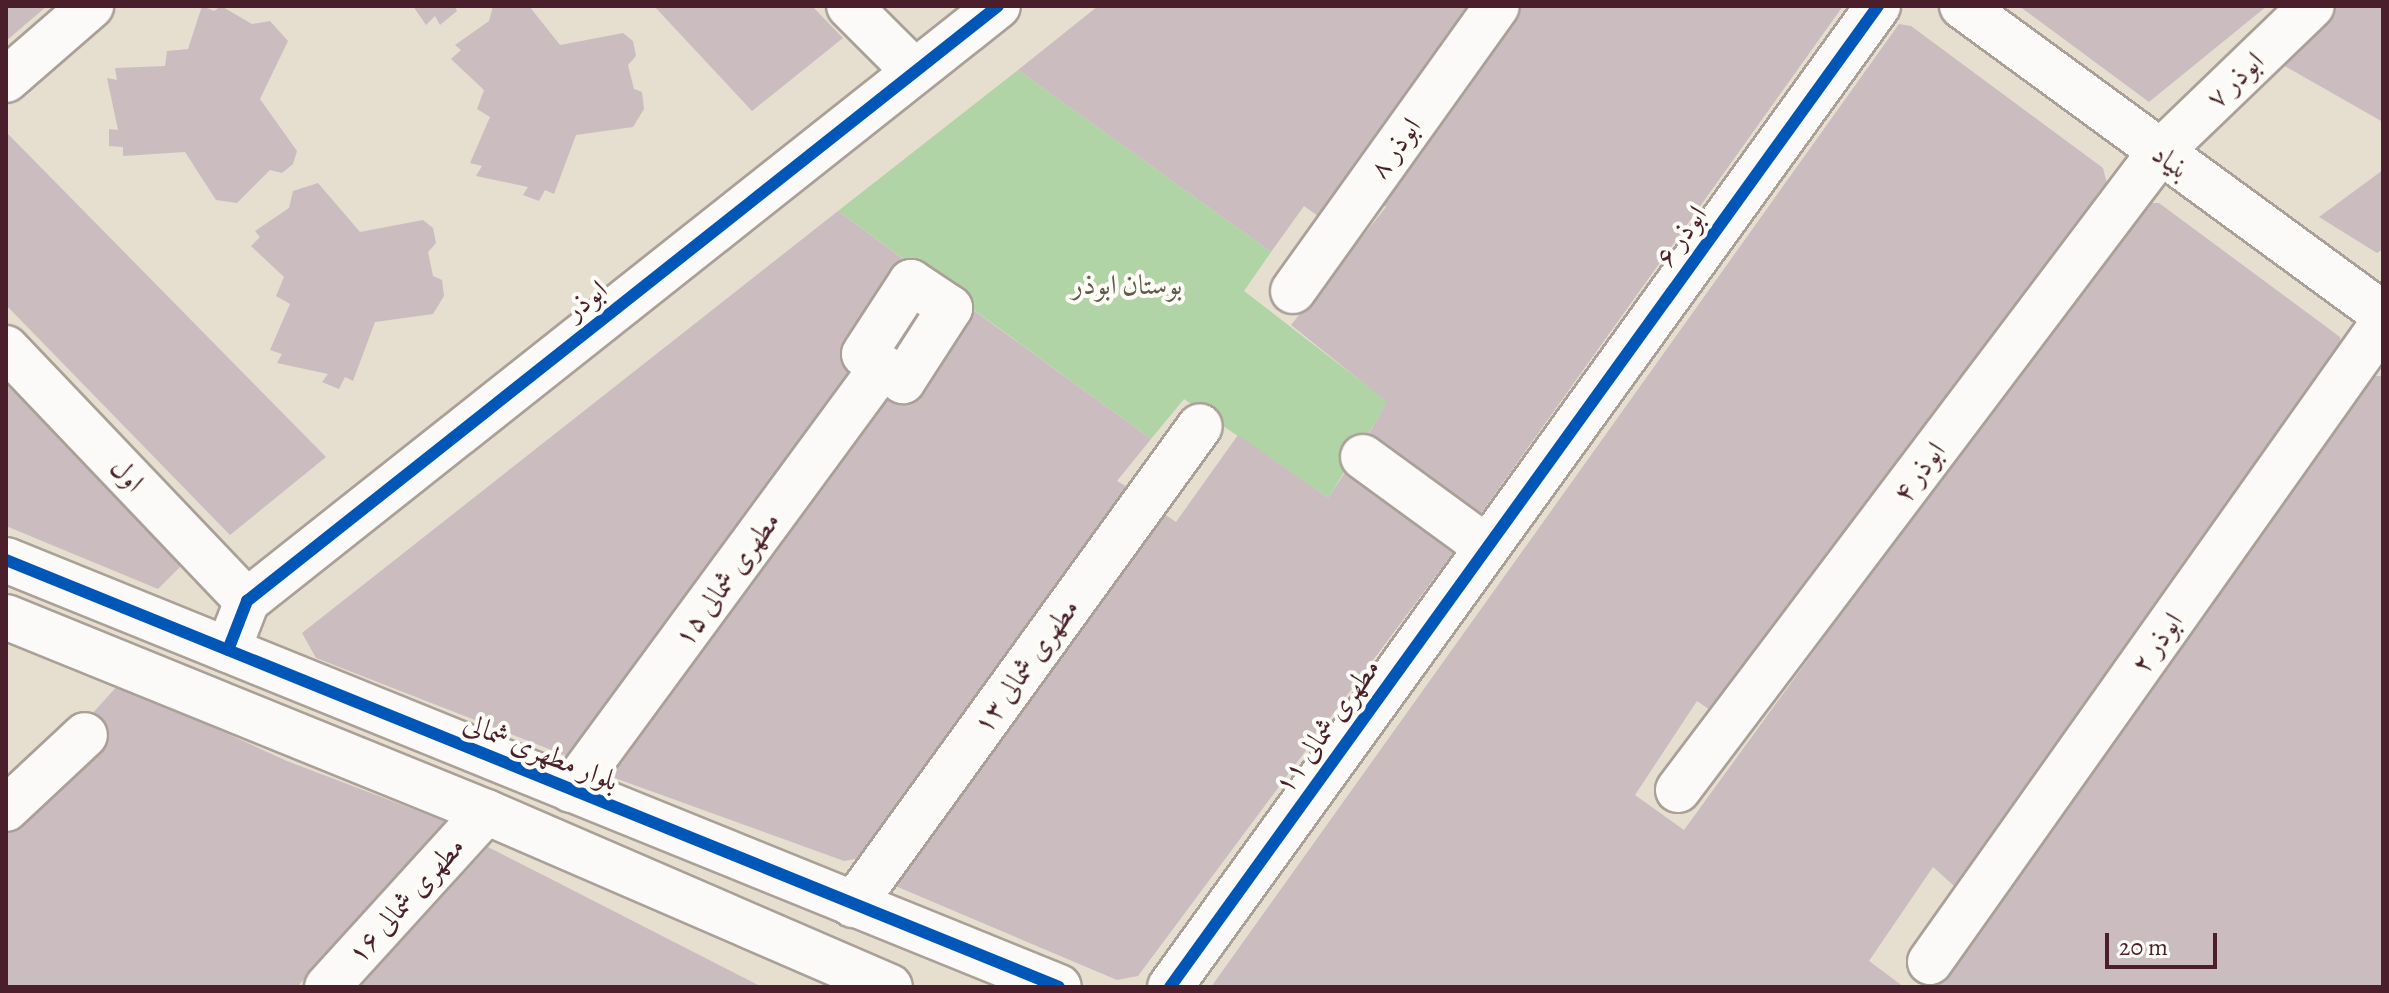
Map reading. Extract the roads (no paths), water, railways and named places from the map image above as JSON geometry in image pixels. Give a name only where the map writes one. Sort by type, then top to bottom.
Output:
[{"type":"street","points":[[6,80],[91,6]]},
{"type":"street","points":[[849,6],[913,70]]},
{"type":"street","name":"ابوذر","points":[[247,601],[913,70],[998,6]]},
{"type":"street","name":"ابوذر ۸","points":[[1293,291],[1497,6]]},
{"type":"street","name":"ابوذر ۶","points":[[1523,494],[1878,6]]},
{"type":"street","name":"بنیاد","points":[[1962,6],[2159,153],[2376,301]]},
{"type":"street","name":"ابوذر ۷","points":[[2159,153],[2312,6]]},
{"type":"street","name":"ابوذر ۴","points":[[1678,790],[2159,153]]},
{"type":"street","name":"ابوذر ۲","points":[[1930,962],[2376,301]]},
{"type":"street","name":"اول","points":[[6,348],[247,601]]},
{"type":"street","name":"مطهری شمالی ۱۵","points":[[571,790],[882,367]]},
{"type":"street","name":"مطهری شمالی ۱۳","points":[[853,905],[1200,426]]},
{"type":"street","points":[[1363,457],[1485,546]]},
{"type":"street","name":"مطهری شمالی ۱۱","points":[[1170,987],[1523,494]]},
{"type":"street","name":"بلوار مطهری شمالی","points":[[6,560],[1059,987]]},
{"type":"street","points":[[228,650],[247,601]]},
{"type":"street","points":[[6,617],[486,812],[874,984]]},
{"type":"street","points":[[6,809],[85,735]]},
{"type":"street","name":"مطهری شمالی ۱۶","points":[[327,987],[486,812]]},
{"type":"park label","name":"بوستان ابوذر","points":[[1127,285]]}]
